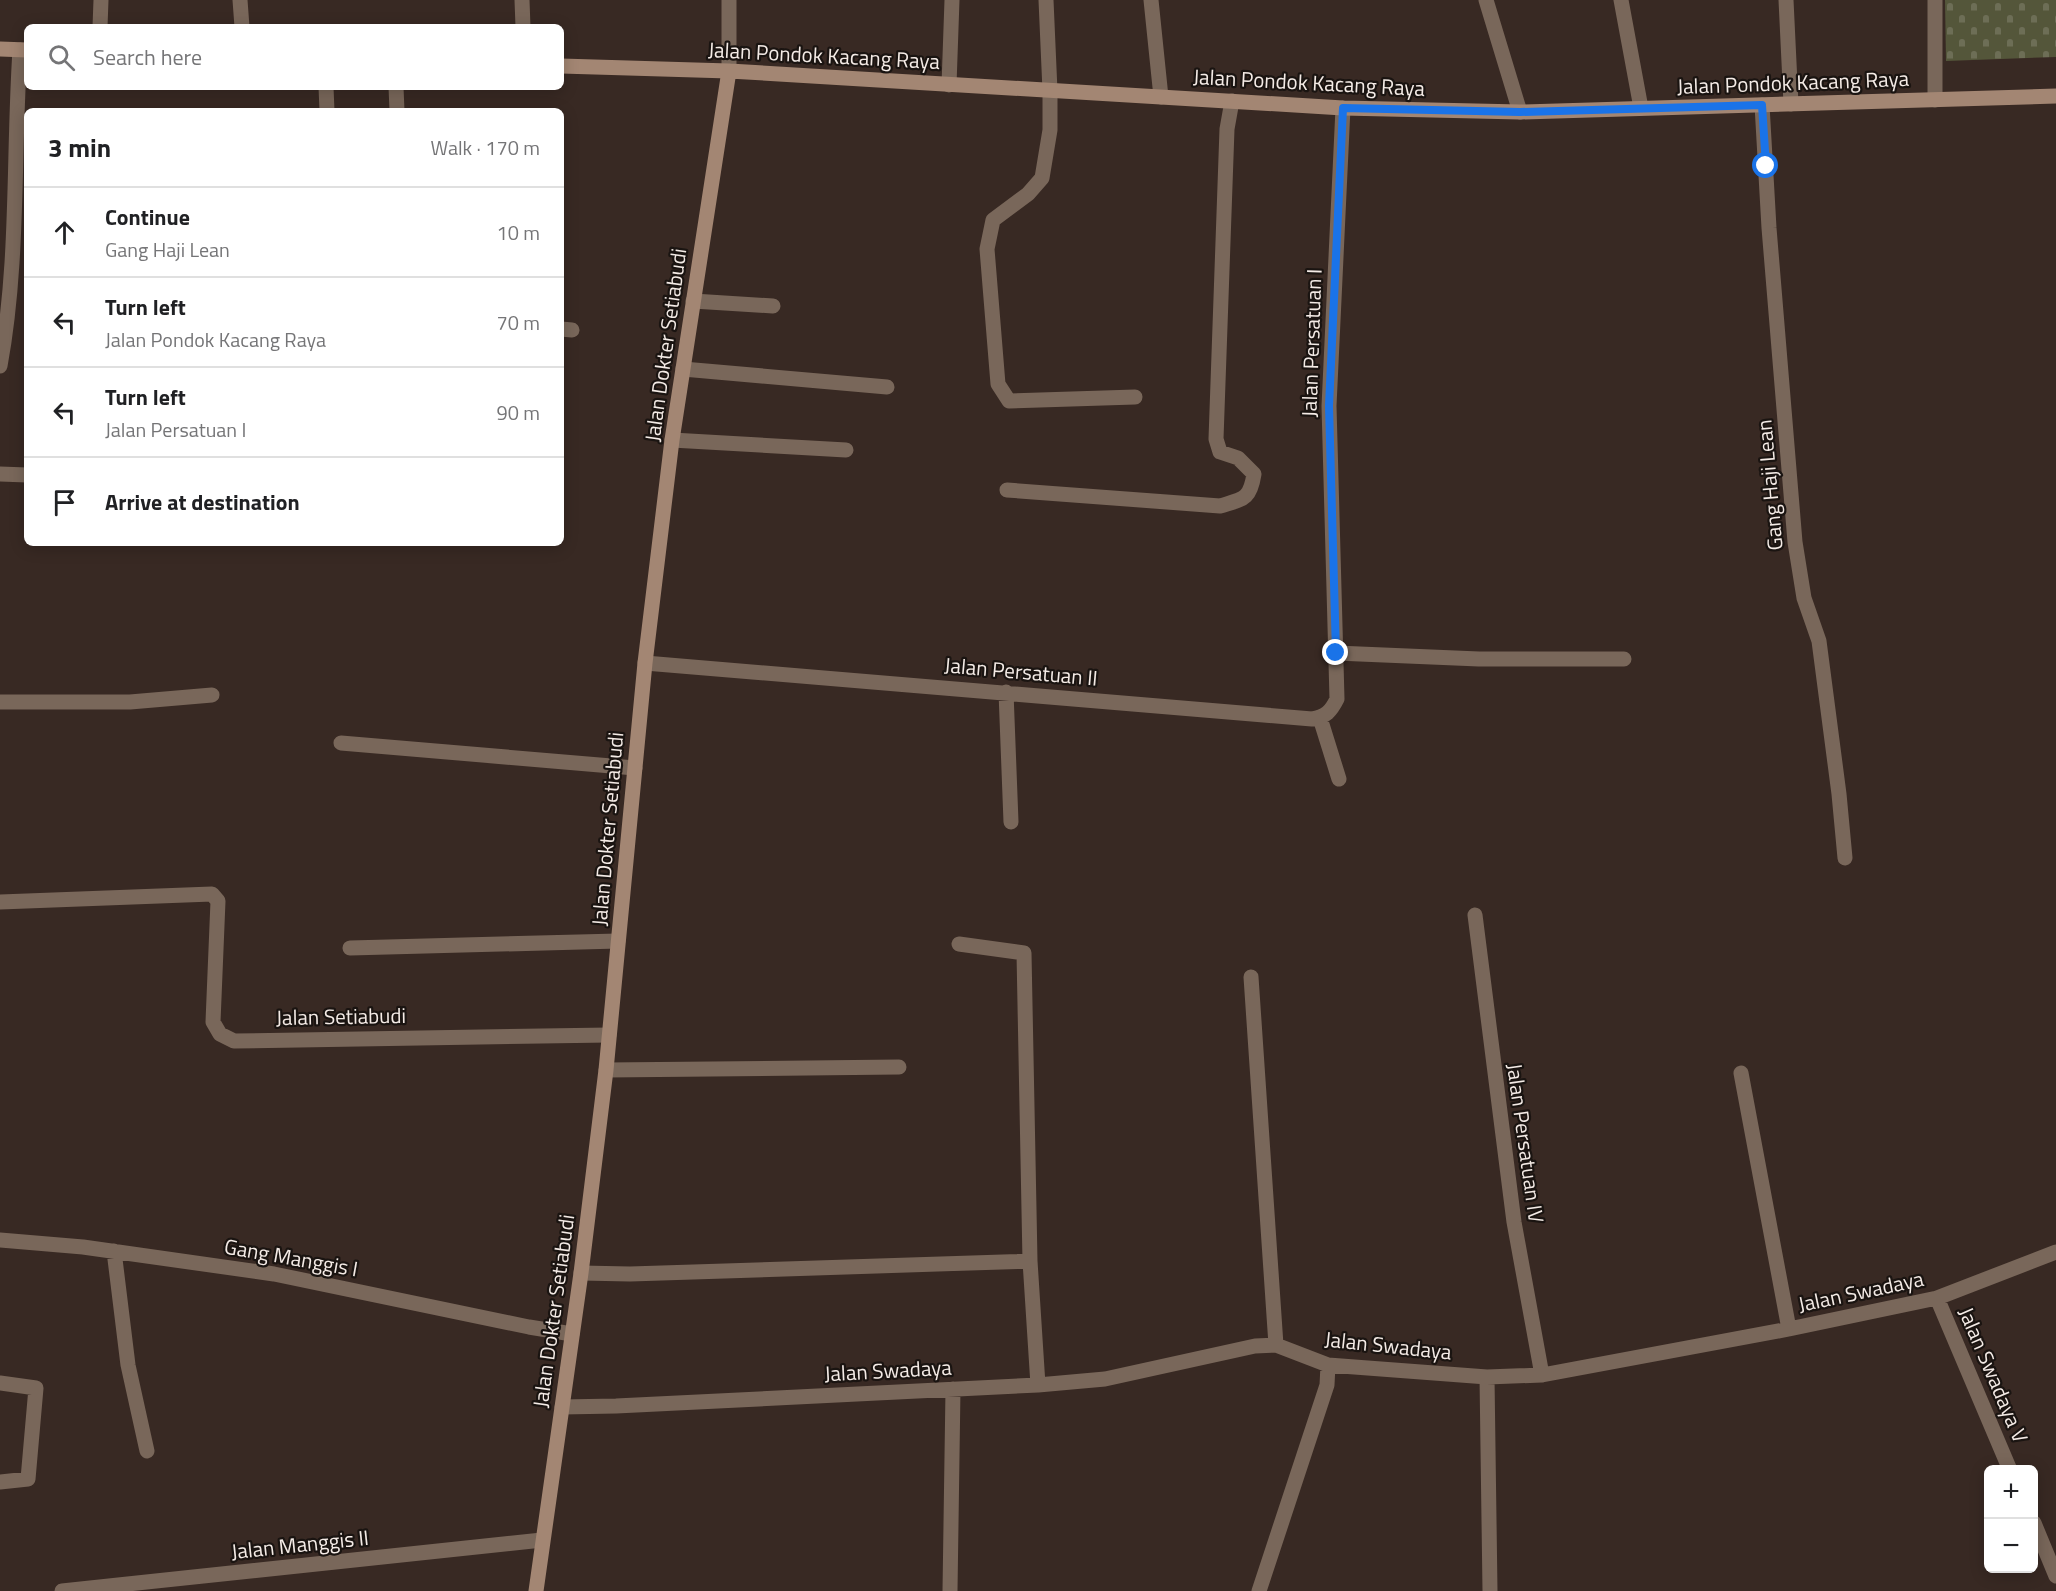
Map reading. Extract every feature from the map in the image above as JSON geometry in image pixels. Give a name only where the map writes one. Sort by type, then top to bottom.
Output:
[{"type":"street","points":[[100,0],[100,24]]},
{"type":"street","points":[[240,0],[242,24]]},
{"type":"street","points":[[522,0],[523,24]]},
{"type":"street","points":[[729,0],[729,71]]},
{"type":"street","points":[[949,84],[952,0]]},
{"type":"street","points":[[1046,0],[1050,130],[1042,178],[1028,194],[993,220],[987,249],[998,384],[1008,401],[1135,397]]},
{"type":"street","points":[[1151,0],[1161,97]]},
{"type":"street","points":[[1486,0],[1520,112]]},
{"type":"street","points":[[1621,0],[1641,108]]},
{"type":"street","points":[[1786,0],[1791,105]]},
{"type":"street","points":[[1935,0],[1935,100]]},
{"type":"street","points":[[0,49],[23,50],[11,267],[6,335],[0,366]]},
{"type":"street","name":"Jalan Pondok Kacang Raya","points":[[564,66],[729,71],[1343,108],[1520,112],[2056,96]]},
{"type":"street","name":"Jalan Dokter Setiabudi","points":[[536,1591],[581,1273],[606,1070],[645,663],[672,440],[729,71]]},
{"type":"street","points":[[326,90],[327,108]]},
{"type":"street","points":[[396,90],[397,108]]},
{"type":"street","points":[[1007,490],[1220,506],[1242,500],[1251,490],[1254,474],[1238,458],[1220,452],[1216,439],[1227,129],[1232,101]]},
{"type":"street","name":"Gang Haji Lean","points":[[1762,105],[1769,228],[1795,542],[1804,598],[1819,641],[1845,858]]},
{"type":"street","name":"Jalan Persatuan I","points":[[1336,653],[1329,406],[1343,108]]},
{"type":"street","points":[[693,301],[774,306]]},
{"type":"street","points":[[683,369],[887,387]]},
{"type":"street","points":[[672,440],[846,450]]},
{"type":"street","points":[[0,474],[24,475]]},
{"type":"street","points":[[1339,779],[1320,718],[1330,712],[1337,699],[1336,653],[1479,659],[1624,659]]},
{"type":"street","name":"Jalan Persatuan II","points":[[645,663],[1320,718]]},
{"type":"street","points":[[1006,692],[1011,822]]},
{"type":"street","points":[[0,702],[130,702],[212,695]]},
{"type":"street","points":[[341,743],[635,768]]},
{"type":"street","name":"Jalan Setiabudi","points":[[0,902],[212,894],[218,901],[213,1022],[220,1034],[234,1041],[609,1035]]},
{"type":"street","name":"Jalan Persatuan IV","points":[[1474,915],[1514,1222],[1542,1375]]},
{"type":"street","points":[[350,948],[618,941]]},
{"type":"street","points":[[958,944],[1024,953],[1030,1261],[1038,1384]]},
{"type":"street","points":[[1251,977],[1276,1345]]},
{"type":"street","points":[[606,1070],[899,1067]]},
{"type":"street","points":[[1741,1073],[1789,1329]]},
{"type":"street","name":"Gang Manggis I","points":[[0,1240],[114,1251],[274,1274],[572,1334]]},
{"type":"street","points":[[114,1251],[128,1365],[147,1451]]},
{"type":"street","name":"Jalan Swadaya","points":[[562,1407],[953,1389],[1105,1379],[1256,1346],[1276,1345],[1328,1365],[1487,1377],[1542,1375],[1789,1329],[1936,1298],[2056,1252]]},
{"type":"street","points":[[581,1273],[630,1274],[1030,1261]]},
{"type":"street","name":"Jalan Swadaya V","points":[[1936,1298],[2008,1465]]},
{"type":"street","points":[[1259,1591],[1327,1384],[1328,1365]]},
{"type":"street","points":[[1487,1377],[1490,1591]]},
{"type":"street","points":[[0,1383],[36,1389],[28,1479],[0,1482]]},
{"type":"street","points":[[950,1591],[953,1389]]},
{"type":"street","points":[[2038,1533],[2056,1576]]},
{"type":"street","name":"Jalan Manggis II","points":[[62,1591],[543,1540]]},
{"type":"green space","points":[[1945,0],[2056,0],[2056,57],[1946,61]]},
{"type":"route","points":[[1336,653],[1329,406],[1343,108],[1520,112],[1762,105],[1766,166]]}]
